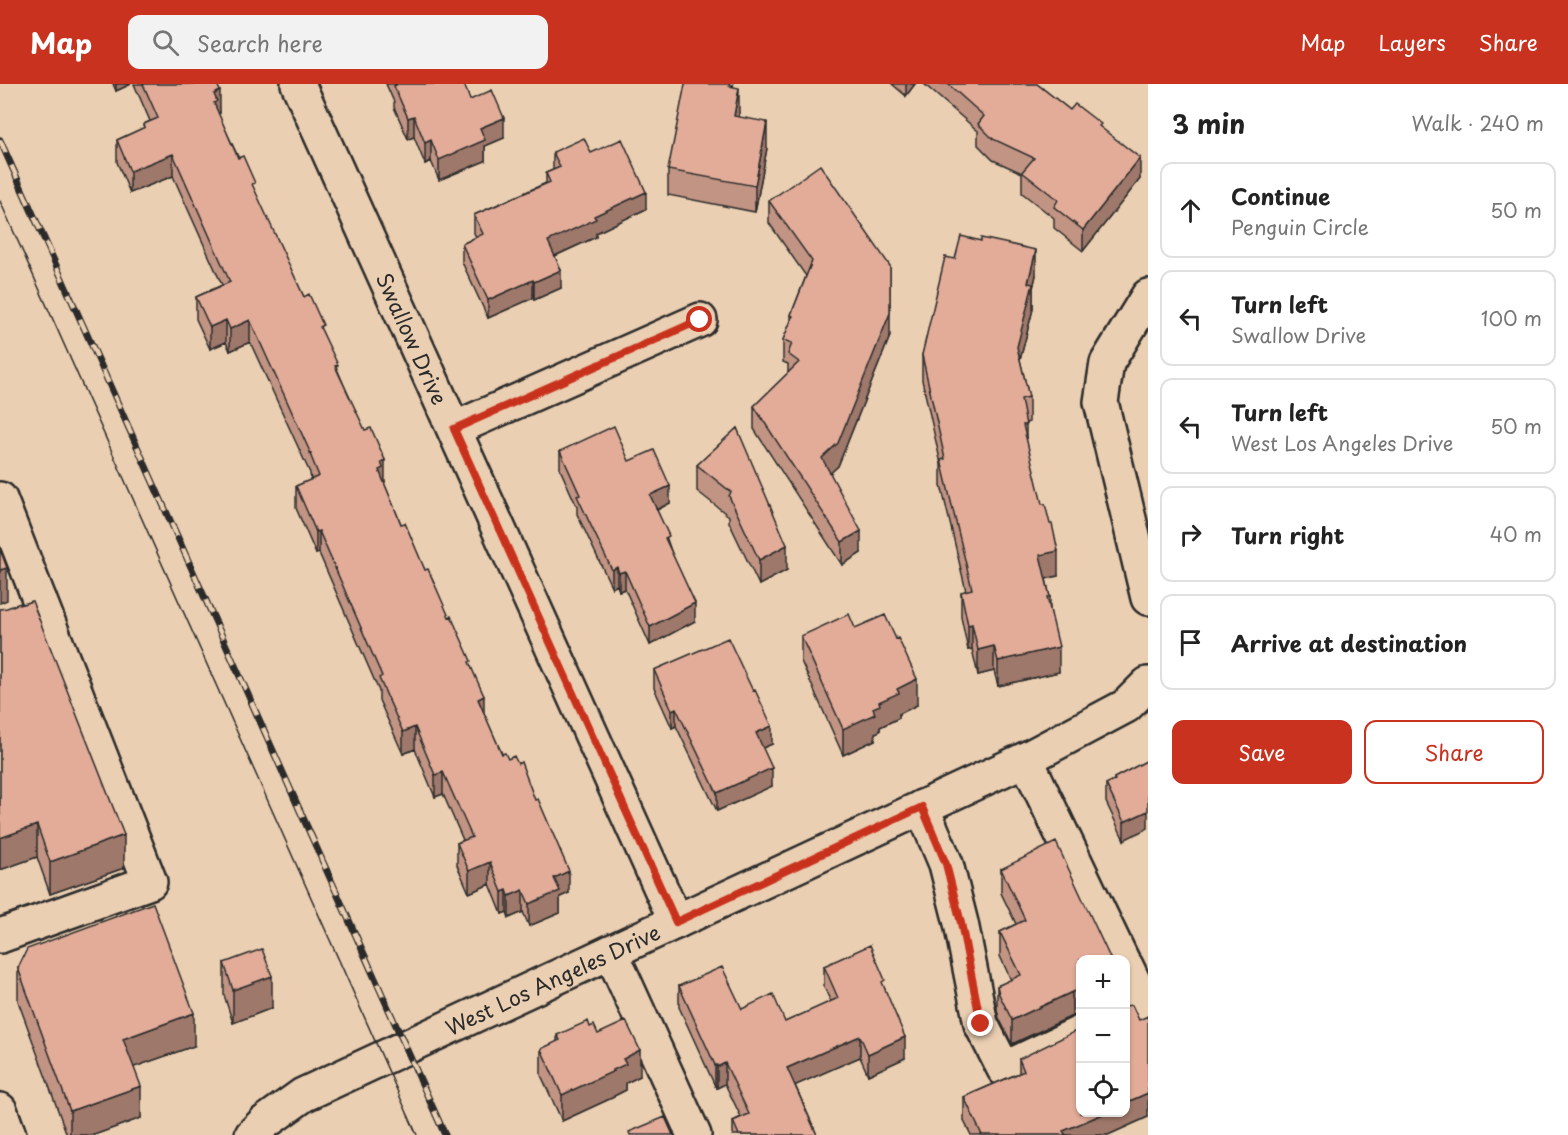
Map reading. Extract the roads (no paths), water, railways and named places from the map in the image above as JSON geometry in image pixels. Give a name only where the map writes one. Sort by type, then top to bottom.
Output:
[{"type":"street","name":"Swallow Drive","points":[[298,84],[676,922]]},
{"type":"street","points":[[1148,296],[1107,363],[1101,402],[1148,598]]},
{"type":"street","points":[[454,429],[700,320]]},
{"type":"street","points":[[0,499],[150,882],[0,936]]},
{"type":"street","points":[[11,618],[42,606]]},
{"type":"street","name":"West Los Angeles Drive","points":[[252,1135],[264,1123],[303,1095],[1026,759],[1126,706],[1148,684]]},
{"type":"street","points":[[1026,759],[1120,955]]},
{"type":"street","points":[[922,807],[946,864],[961,923],[981,1024],[1004,1070],[1076,1035]]},
{"type":"street","points":[[611,952],[694,1135]]},
{"type":"street","points":[[1130,976],[1144,1004],[1130,1010]]},
{"type":"street","points":[[0,1110],[9,1135]]},
{"type":"tram line","points":[[0,201],[417,1135]]},
{"type":"railway","points":[[0,140],[445,1135]]}]
